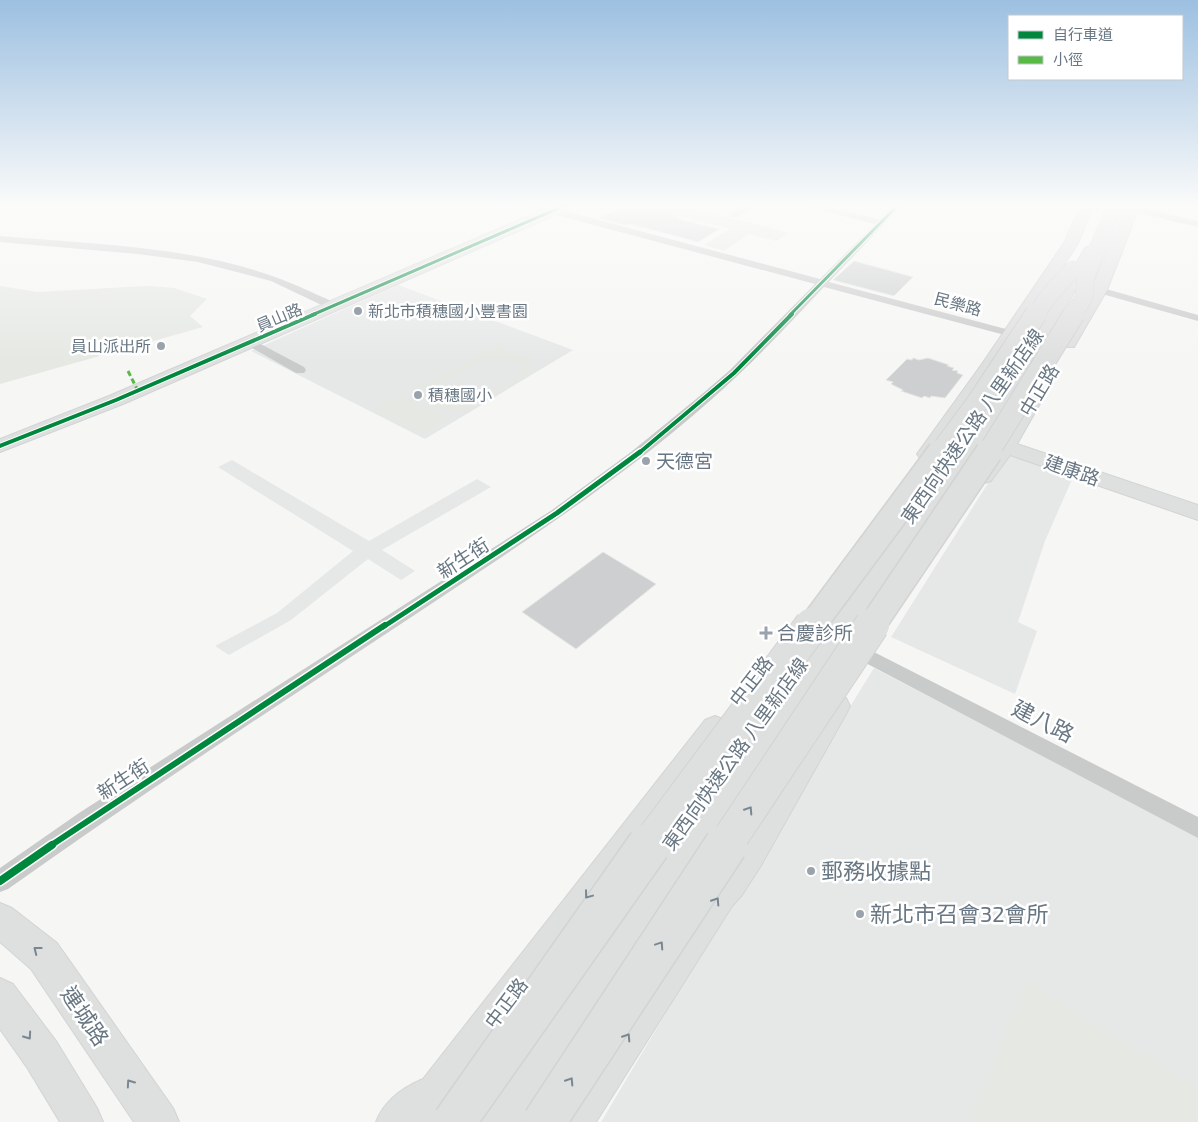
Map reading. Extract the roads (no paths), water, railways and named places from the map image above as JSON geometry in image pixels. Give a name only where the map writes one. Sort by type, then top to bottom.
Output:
[{"type":"highway","name":"東西向快速公路 八里新店線","points":[[511,1122],[742,784],[960,471],[1086,278],[1090,257]]},
{"type":"highway","name":"東西向快速公路 八里新店線","points":[[471,1122],[719,774],[990,408],[1038,332],[1086,278]]},
{"type":"highway","points":[[454,1122],[661,828],[977,403],[1047,298],[1086,278]]},
{"type":"highway","points":[[544,1122],[812,713],[973,477],[1084,298],[1086,278]]},
{"type":"highway","points":[[494,1122],[850,648],[977,437]]},
{"type":"main road","name":"員山路","points":[[0,446],[116,400],[447,257]]},
{"type":"main road","name":"中正路","points":[[415,1122],[754,676],[923,459],[1062,257]]},
{"type":"main road","points":[[977,437],[1039,341],[1087,257]]},
{"type":"main road","name":"中正路","points":[[572,1122],[720,894],[730,884],[748,856],[850,648],[1005,447],[1064,349],[1086,278],[1098,257]]},
{"type":"main road","name":"建康路","points":[[946,427],[1198,513]]},
{"type":"main road","name":"連城路","points":[[0,920],[44,956],[159,1122]]},
{"type":"main road","points":[[0,996],[42,1055],[83,1122]]},
{"type":"main road","points":[[396,1122],[453,1073]]},
{"type":"street","points":[[187,257],[276,279],[334,307]]},
{"type":"street","name":"民樂路","points":[[735,257],[1064,349]]},
{"type":"street","name":"新生街","points":[[0,881],[87,820],[512,544],[573,502],[636,455],[706,398],[755,353],[845,257]]},
{"type":"street","points":[[1086,278],[1198,318]]},
{"type":"street","points":[[251,343],[300,370]]},
{"type":"street","name":"建八路","points":[[850,648],[1198,828]]},
{"type":"place","name":"新北市積穗國小豐書園","points":[[358,311]]},
{"type":"place","name":"員山派出所","points":[[161,346]]},
{"type":"place","name":"積穗國小","points":[[418,395]]},
{"type":"place","name":"天德宮","points":[[646,461]]},
{"type":"place","name":"合慶診所","points":[[766,633]]},
{"type":"place","name":"郵務收據點","points":[[811,871]]},
{"type":"place","name":"新北市召會32會所","points":[[860,914]]}]
